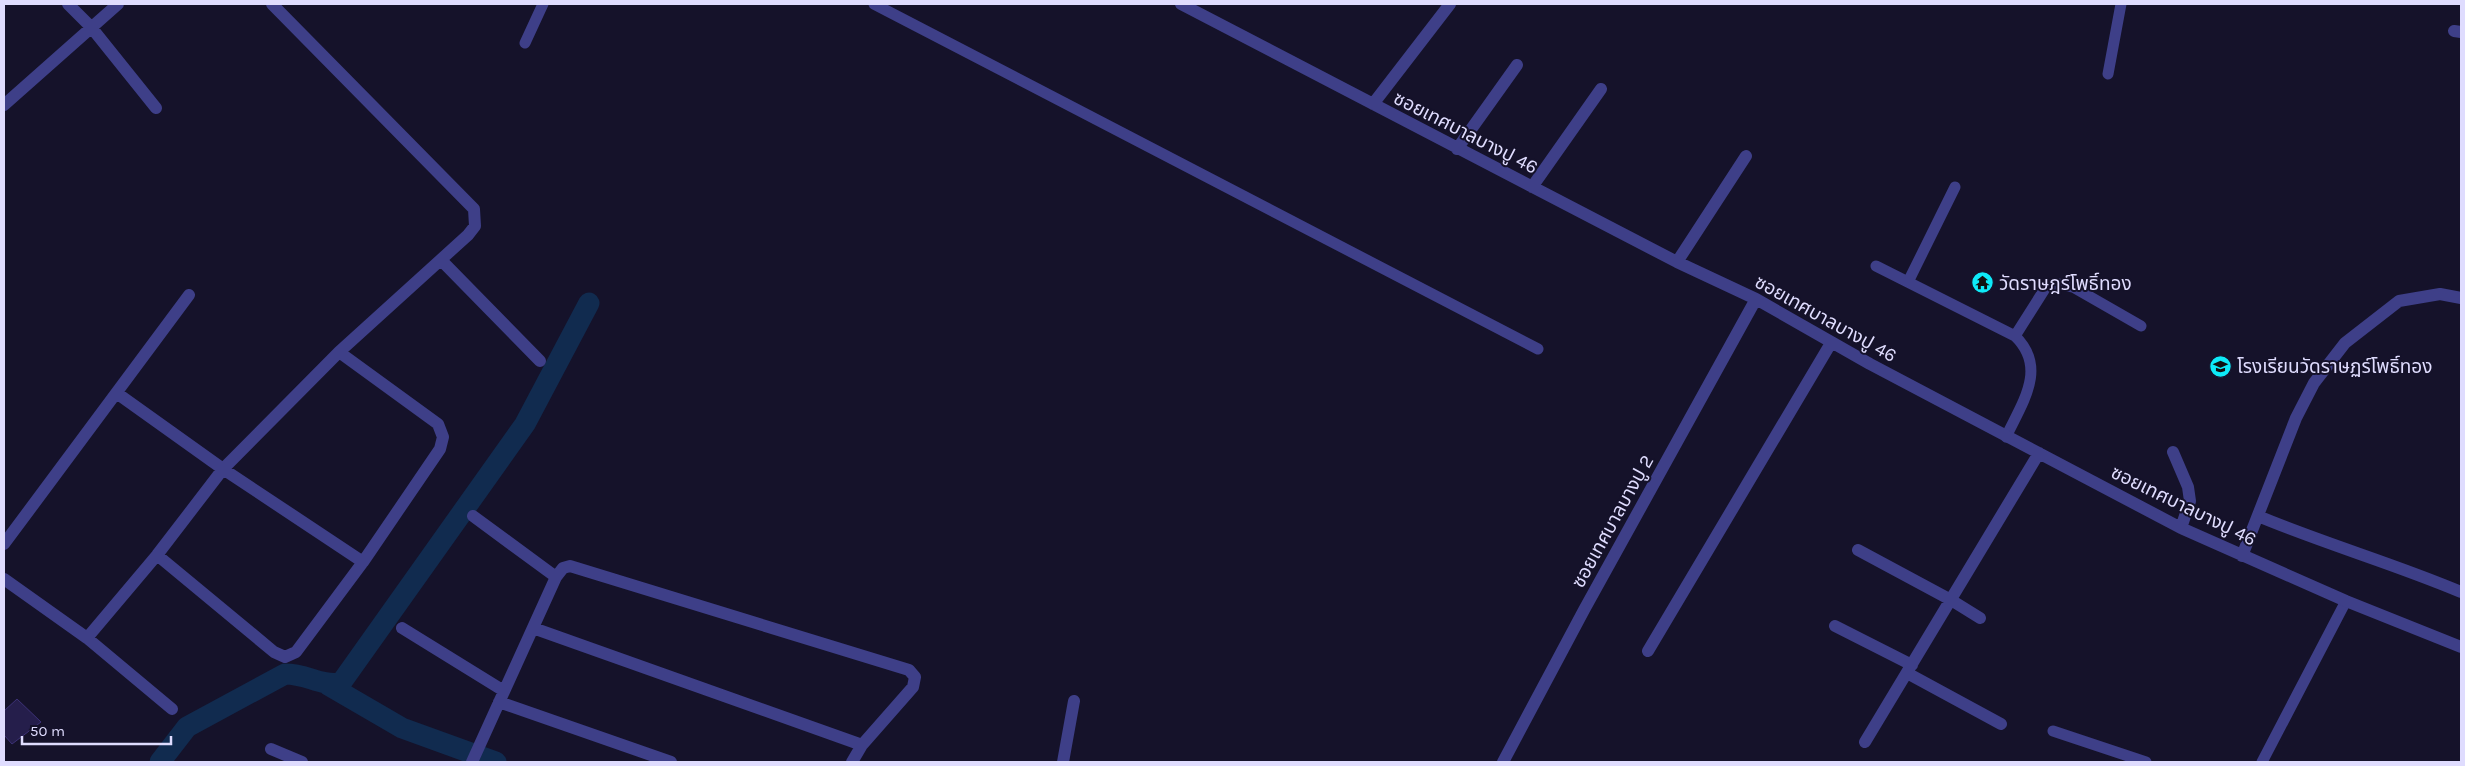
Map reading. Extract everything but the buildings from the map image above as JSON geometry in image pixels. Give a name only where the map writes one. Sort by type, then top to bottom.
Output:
[{"type":"street","points":[[68,4],[91,27],[156,108]]},
{"type":"street","points":[[4,105],[118,4]]},
{"type":"street","points":[[87,638],[157,555],[223,469],[340,352],[441,260],[475,226],[474,209],[272,4]]},
{"type":"street","name":"ซอยเทศบาลบางปู 46","points":[[1181,4],[1676,262],[1756,299],[1830,343],[2181,528],[2346,601],[2461,647]]},
{"type":"street","points":[[1373,104],[1450,4]]},
{"type":"street","points":[[1457,149],[1517,65]]},
{"type":"street","points":[[1532,187],[1600,88]]},
{"type":"street","points":[[1676,262],[1746,156]]},
{"type":"street","points":[[441,260],[540,361]]},
{"type":"street","points":[[4,544],[118,394],[189,294]]},
{"type":"street","points":[[2242,556],[2305,400],[2314,383],[2345,343],[2399,301],[2440,294],[2461,298]]},
{"type":"street","name":"ซอยเทศบาลบางปู 2","points":[[1503,762],[1584,610],[1756,299]]},
{"type":"street","points":[[1648,651],[1830,343]]},
{"type":"street","points":[[157,555],[274,652],[285,656],[296,652],[363,562],[440,449],[443,437],[438,424],[340,352]]},
{"type":"street","points":[[118,394],[223,469],[363,562]]},
{"type":"street","points":[[2173,452],[2188,487],[2190,501],[2181,528]]},
{"type":"street","points":[[1865,742],[2039,453]]},
{"type":"street","points":[[473,516],[556,577]]},
{"type":"street","points":[[2258,516],[2387,566],[2425,577],[2461,592]]},
{"type":"street","points":[[1858,550],[1951,600],[1980,618]]},
{"type":"street","points":[[472,762],[556,577],[563,568],[577,566],[909,670],[914,676],[913,686],[862,745],[852,762]]},
{"type":"street","points":[[4,579],[87,638],[172,709]]},
{"type":"street","points":[[1835,626],[2001,724]]},
{"type":"street","points":[[402,628],[502,697],[671,762]]},
{"type":"street","points":[[533,628],[862,745]]},
{"type":"street","points":[[1063,762],[1074,701]]},
{"type":"street","points":[[271,749],[302,762]]},
{"type":"lane","points":[[526,43],[543,4]]},
{"type":"lane","points":[[874,4],[1538,349]]},
{"type":"lane","points":[[2108,74],[2121,4]]},
{"type":"lane","points":[[1908,282],[1955,187]]},
{"type":"lane","points":[[1876,266],[2016,336],[2026,347],[2032,365],[2030,386],[2006,437]]},
{"type":"lane","points":[[2016,336],[2046,287],[2058,284],[2073,288],[2141,326]]},
{"type":"lane","points":[[2262,762],[2346,601]]},
{"type":"lane","points":[[2052,731],[2146,762]]},
{"type":"waterway","points":[[160,762],[187,727],[285,674],[326,683],[341,683],[525,424],[589,303]]},
{"type":"waterway","points":[[328,685],[402,728],[496,762]]},
{"type":"place","name":"วัดราษฎร์โพธิ์ทอง","points":[[1983,283]]},
{"type":"place","name":"โรงเรียนวัดราษฏร์โพธิ์ทอง","points":[[2221,366]]}]
